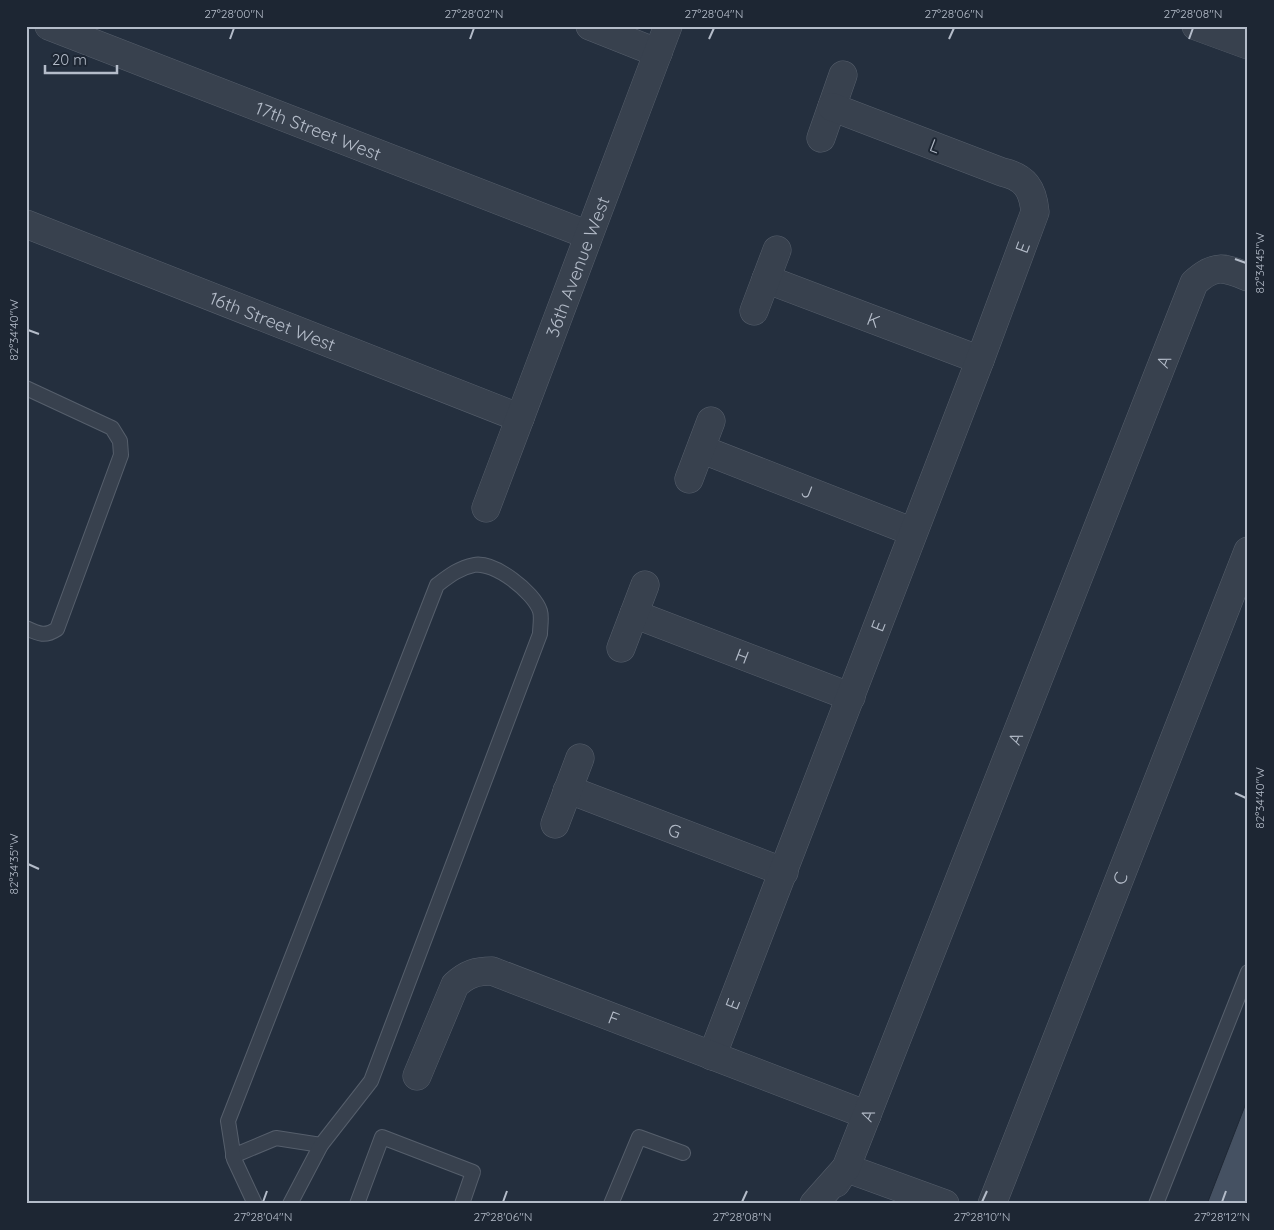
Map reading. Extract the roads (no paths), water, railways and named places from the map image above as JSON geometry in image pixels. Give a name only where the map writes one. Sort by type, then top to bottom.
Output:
[{"type":"street","name":"17th Street West","points":[[49,26],[588,235]]},
{"type":"street","points":[[590,26],[658,53]]},
{"type":"street","name":"36th Avenue West","points":[[486,508],[668,26]]},
{"type":"street","points":[[1196,26],[1248,45]]},
{"type":"street","points":[[821,138],[843,75]]},
{"type":"street","name":"L","points":[[832,107],[1002,172],[1012,174],[1024,182],[1032,193]]},
{"type":"street","name":"E","points":[[712,1056],[980,360],[1034,212],[1032,193]]},
{"type":"street","name":"16th Street West","points":[[26,224],[520,418]]},
{"type":"street","points":[[754,311],[777,250]]},
{"type":"street","name":"A","points":[[814,1204],[846,1168],[1194,283],[1209,271],[1227,269],[1248,277]]},
{"type":"street","name":"K","points":[[766,279],[980,360]]},
{"type":"street","points":[[689,479],[711,421]]},
{"type":"street","name":"J","points":[[701,449],[913,532]]},
{"type":"street","name":"C","points":[[992,1204],[1248,551]]},
{"type":"street","points":[[622,648],[645,585]]},
{"type":"street","name":"H","points":[[634,614],[851,697]]},
{"type":"street","points":[[555,824],[580,758]]},
{"type":"street","name":"G","points":[[567,791],[575,792],[784,872]]},
{"type":"street","name":"F","points":[[417,1076],[455,985],[465,976],[478,971],[492,971],[867,1115]]},
{"type":"street","points":[[825,1204],[846,1168],[945,1204]]},
{"type":"lane","points":[[26,388],[112,428],[120,441],[121,456],[57,629],[49,634],[38,633],[26,628]]},
{"type":"lane","points":[[254,1204],[233,1156],[228,1121],[437,585],[456,571],[476,564],[494,570],[516,581],[533,596],[541,612],[540,634],[371,1081],[321,1145],[290,1204]]},
{"type":"lane","points":[[1156,1204],[1248,972]]},
{"type":"lane","points":[[356,1204],[382,1137],[474,1172],[462,1204]]},
{"type":"lane","points":[[611,1204],[639,1137],[683,1153]]},
{"type":"lane","points":[[233,1156],[276,1138],[321,1145]]}]
